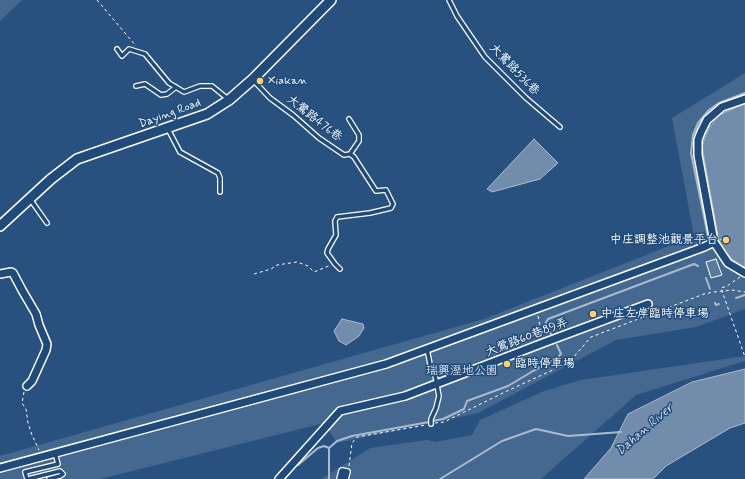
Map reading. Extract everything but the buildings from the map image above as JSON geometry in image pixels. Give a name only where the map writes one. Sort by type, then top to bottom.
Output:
[{"type":"street","name":"Daying Road","points":[[0,226],[51,179],[77,159],[168,129],[207,114],[229,100],[331,0]]},
{"type":"street","points":[[743,275],[728,263],[716,241],[698,155],[698,140],[707,120],[722,107],[745,99]]},
{"type":"street","points":[[0,468],[386,364],[704,247],[716,241]]},
{"type":"street","points":[[0,274],[13,273],[36,314],[47,344],[46,350],[32,381],[27,386]]},
{"type":"street","name":"大鶯路60巷89弄","points":[[278,479],[340,411],[405,396],[648,304]]},
{"type":"street","points":[[340,479],[342,471],[347,472],[345,479]]},
{"type":"lane","name":"大鶯路536巷","points":[[449,0],[457,16],[485,56],[526,98],[560,127]]},
{"type":"lane","points":[[117,50],[122,56],[129,50],[145,54],[169,83],[184,92],[200,86],[212,86],[229,100]]},
{"type":"lane","name":"大鶯路476巷","points":[[252,79],[270,98],[293,115],[319,138],[344,155],[350,154],[354,157],[376,191],[386,190],[393,204],[391,208],[370,213],[338,217],[335,221],[336,235],[327,253],[340,269]]},
{"type":"lane","points":[[136,86],[145,84],[161,95],[167,94],[176,87]]},
{"type":"lane","points":[[349,119],[359,135],[360,141],[350,154]]},
{"type":"lane","points":[[168,129],[180,152],[218,173],[220,178],[220,192]]},
{"type":"lane","points":[[30,198],[47,223]]},
{"type":"lane","points":[[427,349],[430,364],[435,375],[438,396],[436,408],[431,419],[431,424]]},
{"type":"lane","points":[[50,479],[63,474],[60,471],[28,479],[25,472],[58,464],[55,453]]},
{"type":"path","points":[[97,0],[138,48],[145,54]]},
{"type":"path","points":[[716,241],[731,236]]},
{"type":"path","points":[[254,274],[271,269],[278,265],[297,262],[308,266],[314,272],[335,264]]},
{"type":"path","points":[[743,275],[727,286],[721,288],[745,357]]},
{"type":"path","points":[[348,472],[352,443],[357,437],[444,422],[566,364],[591,337],[704,294],[732,290],[745,292]]},
{"type":"path","points":[[536,309],[543,343]]},
{"type":"path","points":[[27,386],[22,403],[26,409],[32,435],[42,456]]},
{"type":"green space","points":[[0,0],[22,0],[0,21]]},
{"type":"green space","name":"瑞興溼地公園","points":[[745,73],[745,309],[696,327],[616,340],[478,413],[337,443],[324,423],[100,479],[0,479],[0,456],[484,319],[694,236],[672,118]]},
{"type":"green space","points":[[745,356],[745,361],[636,395],[541,479],[321,479],[370,448],[427,440],[435,442],[472,435],[480,420],[544,391],[581,380]]},
{"type":"water","points":[[745,104],[745,267],[733,260],[724,250],[719,241],[702,146],[708,130],[719,115]]},
{"type":"water","points":[[534,139],[558,163],[540,179],[492,192],[487,189]]},
{"type":"water","points":[[342,319],[363,324],[364,328],[359,336],[346,345],[339,341],[334,331]]},
{"type":"water","name":"Dahan River","points":[[745,369],[745,423],[730,428],[666,466],[653,479],[584,479],[611,448],[628,414],[692,382]]},
{"type":"waterway","points":[[708,236],[691,153],[693,135],[698,123],[709,110],[719,103],[745,93]]},
{"type":"waterway","points":[[552,336],[545,324],[548,319],[694,264],[698,266]]},
{"type":"waterway","points":[[706,278],[710,289]]},
{"type":"waterway","points":[[736,298],[745,295]]},
{"type":"waterway","points":[[715,303],[716,305],[719,304]]},
{"type":"waterway","points":[[432,421],[443,419],[464,409],[467,401],[508,386],[557,358],[561,354],[557,345]]},
{"type":"waterway","points":[[329,479],[329,448],[337,441],[352,436],[429,422]]},
{"type":"waterway","name":"Dahan River","points":[[440,479],[502,441],[536,429],[568,436],[621,432]]},
{"type":"waterway","points":[[298,465],[318,448],[324,446],[329,448]]},
{"type":"place","name":"Xiakan","points":[[260,81]]},
{"type":"place","name":"中庄調整池觀景平台","points":[[726,240]]},
{"type":"place","name":"中庄左岸臨時停車場","points":[[593,314]]},
{"type":"place","name":"臨時停車場","points":[[507,364]]}]
